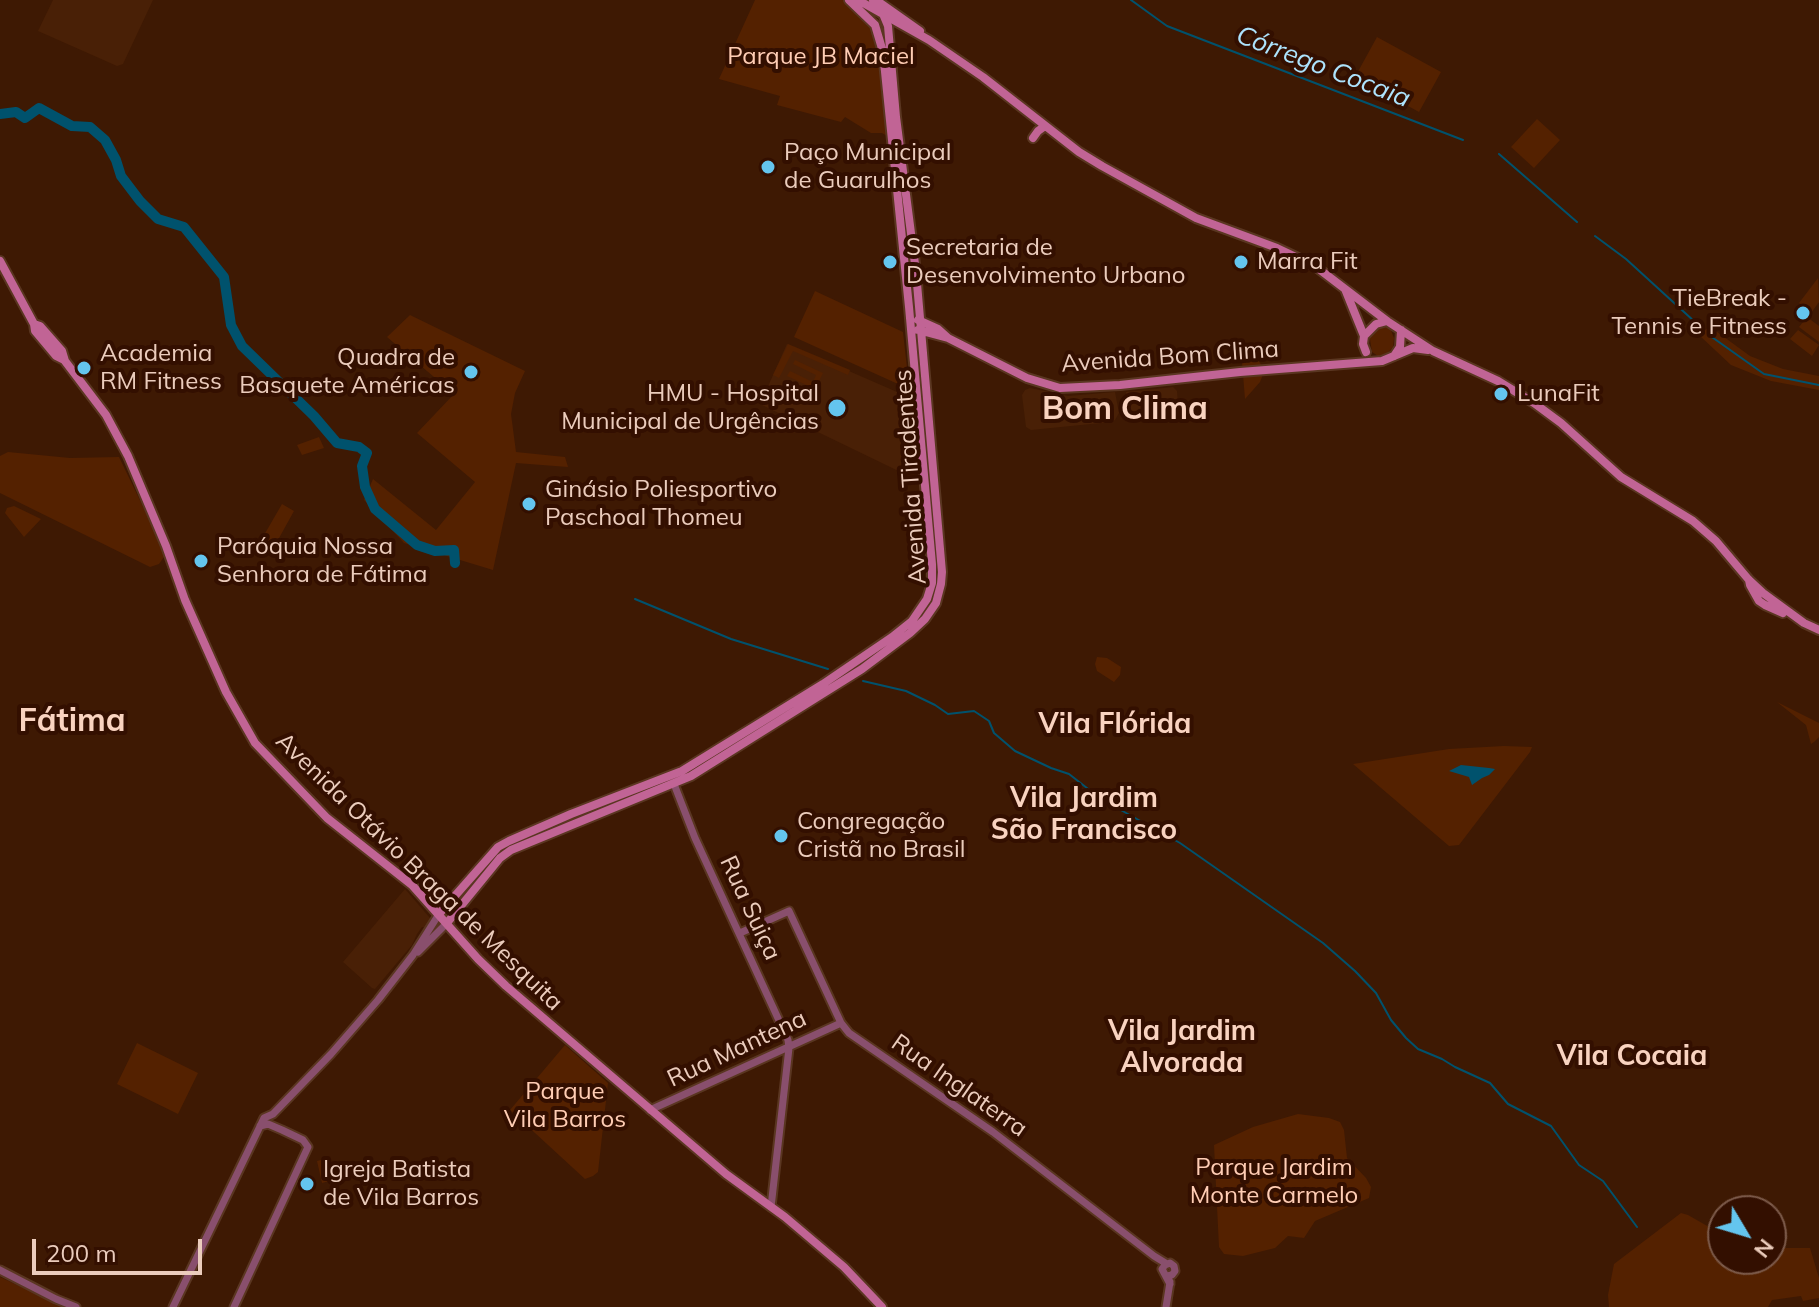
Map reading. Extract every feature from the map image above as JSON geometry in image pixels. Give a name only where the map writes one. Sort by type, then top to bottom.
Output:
[{"type":"main road","name":"Avenida Tiradentes","points":[[439,914],[498,847],[571,814],[682,771],[823,684],[892,637],[912,621],[923,607],[932,583],[932,564],[911,323],[881,41],[870,19],[849,0]]},
{"type":"main road","points":[[858,0],[929,40],[983,77],[1079,152],[1196,218],[1315,266],[1387,321],[1433,351],[1498,381],[1547,412],[1621,477],[1680,512],[1716,541],[1749,580],[1754,594],[1765,605],[1819,630]]},
{"type":"main road","name":"Avenida Tiradentes","points":[[447,923],[500,858],[511,850],[691,776],[850,677],[910,633],[933,608],[942,572],[921,331],[888,26],[874,0]]},
{"type":"main road","points":[[874,0],[914,25],[929,40]]},
{"type":"main road","points":[[1033,138],[1045,126]]},
{"type":"main road","name":"Avenida Otávio Braga de Mesquita","points":[[0,261],[38,336],[56,356],[65,361],[106,415],[128,456],[185,600],[226,692],[251,739],[327,818],[404,878],[506,986],[726,1174],[844,1267],[882,1307]]},
{"type":"main road","points":[[1344,288],[1364,336],[1366,352],[1377,361]]},
{"type":"main road","name":"Avenida Bom Clima","points":[[911,323],[920,321],[938,329],[948,338]]},
{"type":"main road","points":[[1364,336],[1371,327],[1387,321]]},
{"type":"main road","name":"Avenida Bom Clima","points":[[911,323],[921,331],[948,338],[1027,378],[1060,388],[1386,360],[1413,348],[1433,351]]},
{"type":"main road","points":[[1394,357],[1400,347],[1401,330]]},
{"type":"main road","points":[[1357,362],[1366,352]]},
{"type":"main road","points":[[649,785],[655,771]]},
{"type":"street","name":"Rua Suiça","points":[[674,784],[695,838],[786,1035],[789,1048]]},
{"type":"street","name":"Rua Inglaterra","points":[[740,933],[789,911],[841,1023],[856,1039],[993,1132],[1154,1256],[1167,1274],[1166,1307]]},
{"type":"street","points":[[173,1307],[264,1118],[273,1114],[331,1054],[378,1000],[413,955],[439,914]]},
{"type":"street","points":[[413,955],[447,923]]},
{"type":"street","name":"Rua Mantena","points":[[650,1110],[841,1023]]},
{"type":"street","points":[[771,1207],[789,1048]]},
{"type":"street","points":[[273,1114],[272,1120],[282,1130]]},
{"type":"street","points":[[234,1307],[308,1145],[268,1124],[260,1126]]},
{"type":"street","points":[[0,1270],[76,1307]]},
{"type":"shaded area","points":[[53,0],[153,0],[123,64],[117,66],[38,31]]},
{"type":"shaded area","name":"HMU - Hospital Municipal de Urgências","points":[[787,344],[904,395],[915,479],[760,404]]},
{"type":"shaded area","points":[[1173,387],[1177,391],[1179,417],[1128,422],[1126,392]]},
{"type":"shaded area","points":[[1030,388],[1068,396],[1115,392],[1119,413],[1111,422],[1031,430],[1026,427],[1022,395]]},
{"type":"shaded area","points":[[405,889],[430,918],[430,922],[426,928],[422,927],[412,945],[375,989],[343,962]]},
{"type":"green space","name":"Parque JB Maciel","points":[[755,0],[844,0],[859,13],[874,32],[878,44],[889,137],[871,133],[845,117],[841,122],[777,105],[780,96],[719,79]]},
{"type":"green space","points":[[1377,37],[1441,72],[1419,112],[1355,77]]},
{"type":"green space","points":[[1537,119],[1560,140],[1534,168],[1511,147]]},
{"type":"green space","points":[[1818,278],[1819,302],[1811,313],[1799,303]]},
{"type":"green space","points":[[815,291],[903,332],[908,377],[898,384],[794,337]]},
{"type":"green space","points":[[410,315],[525,371],[515,393],[511,414],[516,452],[565,457],[568,467],[516,463],[493,570],[404,543],[364,500],[373,479],[436,530],[475,482],[417,433],[454,394],[387,337]]},
{"type":"green space","points":[[1807,317],[1819,326],[1819,342],[1799,327]]},
{"type":"green space","points":[[1385,325],[1390,328],[1394,338],[1393,347],[1386,355],[1378,356],[1372,352],[1369,333],[1375,327]]},
{"type":"green space","points":[[1709,326],[1750,356],[1783,369],[1819,376],[1819,390],[1771,381],[1731,365],[1700,336]]},
{"type":"green space","points":[[1798,330],[1819,345],[1812,356],[1790,339]]},
{"type":"green space","points":[[788,344],[850,370],[848,375],[793,351],[779,378],[773,375]]},
{"type":"green space","points":[[1241,350],[1255,355],[1262,366],[1260,382],[1245,399]]},
{"type":"green space","points":[[795,360],[823,373],[815,389],[787,376],[790,371],[813,382],[816,375],[793,364]]},
{"type":"green space","points":[[319,437],[324,448],[302,455],[297,445]]},
{"type":"green space","points":[[8,452],[70,458],[119,457],[166,554],[159,564],[150,567],[0,493],[0,456]]},
{"type":"green space","points":[[282,504],[294,511],[273,549],[260,542]]},
{"type":"green space","points":[[14,506],[41,519],[24,537],[5,513],[7,508]]},
{"type":"green space","points":[[1097,657],[1107,658],[1121,667],[1120,675],[1114,682],[1097,671]]},
{"type":"green space","points":[[1777,702],[1819,723],[1819,737],[1811,744],[1806,725]]},
{"type":"green space","points":[[1532,747],[1459,845],[1449,846],[1353,764],[1449,749]]},
{"type":"green space","points":[[137,1043],[198,1073],[178,1114],[117,1084]]},
{"type":"green space","name":"Parque Vila Barros","points":[[565,1045],[608,1083],[598,1172],[585,1179],[510,1110]]},
{"type":"green space","name":"Parque Jardim Monte Carmelo","points":[[1298,1114],[1340,1122],[1347,1158],[1371,1187],[1369,1198],[1315,1221],[1304,1238],[1288,1236],[1275,1248],[1243,1256],[1224,1254],[1219,1247],[1214,1145],[1253,1127]]},
{"type":"green space","points":[[328,1158],[333,1180],[322,1183],[317,1161]]},
{"type":"green space","points":[[1681,1213],[1707,1226],[1707,1275],[1787,1275],[1787,1248],[1810,1248],[1819,1278],[1819,1298],[1803,1301],[1801,1296],[1772,1300],[1768,1307],[1609,1307],[1614,1264]]},
{"type":"green space","points":[[0,1277],[49,1300],[66,1307],[0,1307]]},
{"type":"water","points":[[1461,765],[1495,769],[1472,785],[1469,777],[1449,771]]},
{"type":"waterway","name":"Córrego Cocaia","points":[[1131,0],[1167,26],[1463,140]]},
{"type":"waterway","points":[[0,114],[16,112],[25,118],[39,108],[72,126],[90,127],[105,140],[121,176],[140,201],[158,219],[184,227],[224,277],[231,325],[242,346],[314,416],[337,443],[359,447],[367,453],[362,466],[365,487],[375,509],[417,545],[435,551],[454,550],[455,563]]},
{"type":"waterway","name":"Córrego Cocaia","points":[[1499,154],[1577,222]]},
{"type":"waterway","points":[[1595,236],[1626,259],[1695,322]]},
{"type":"waterway","points":[[1709,335],[1764,374],[1819,385]]},
{"type":"waterway","points":[[635,599],[731,639],[828,669]]},
{"type":"waterway","points":[[863,681],[906,691],[948,714],[974,711],[989,721],[994,733],[1015,751],[1069,774],[1101,799],[1180,843],[1323,943],[1376,993],[1391,1020],[1418,1049],[1490,1083],[1508,1104],[1551,1126],[1579,1165],[1603,1181],[1637,1227]]},
{"type":"place","name":"Paço Municipal de Guarulhos","points":[[768,167]]},
{"type":"place","name":"Secretaria de Desenvolvimento Urbano","points":[[890,262]]},
{"type":"place","name":"Marra Fit","points":[[1241,262]]},
{"type":"place","name":"TieBreak - Tennis e Fitness","points":[[1803,313]]},
{"type":"place","name":"Academia RM Fitness","points":[[84,368]]},
{"type":"place","name":"Quadra de Basquete Américas","points":[[471,372]]},
{"type":"place","name":"LunaFit","points":[[1501,394]]},
{"type":"place","name":"HMU - Hospital Municipal de Urgências","points":[[837,408]]},
{"type":"place","name":"Ginásio Poliesportivo Paschoal Thomeu","points":[[529,504]]},
{"type":"place","name":"Paróquia Nossa Senhora de Fátima","points":[[201,561]]},
{"type":"place","name":"Congregação Cristã no Brasil","points":[[781,836]]},
{"type":"place","name":"Igreja Batista de Vila Barros","points":[[307,1184]]},
{"type":"district","name":"Bom Clima","points":[[1125,409]]},
{"type":"district","name":"Fátima","points":[[72,721]]},
{"type":"district","name":"Vila Flórida","points":[[1115,725]]},
{"type":"district","name":"Vila Jardim São Francisco","points":[[1084,815]]},
{"type":"district","name":"Vila Jardim Alvorada","points":[[1182,1048]]},
{"type":"district","name":"Vila Cocaia","points":[[1632,1057]]}]
